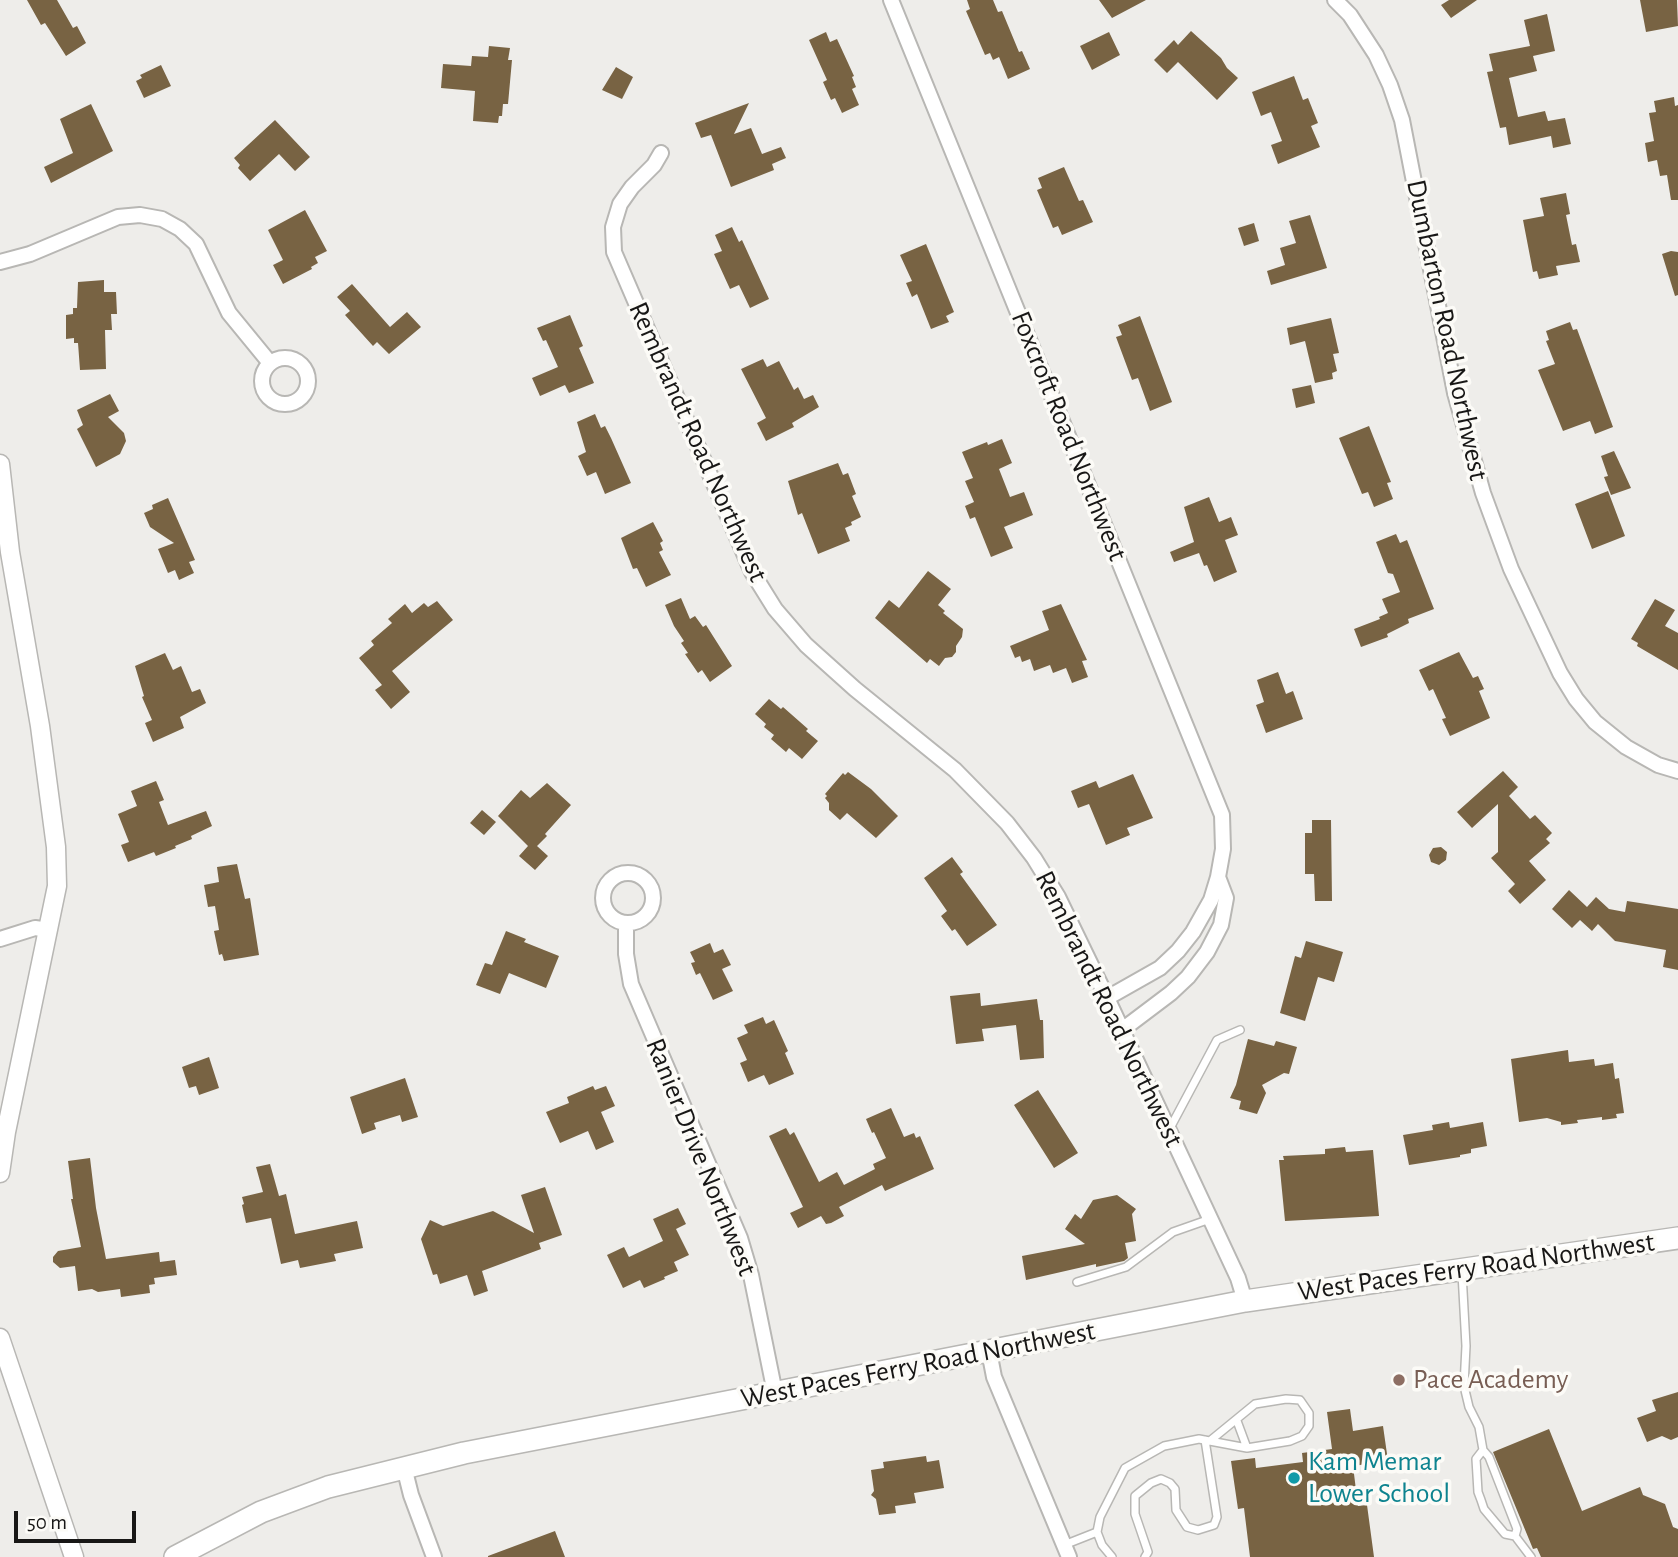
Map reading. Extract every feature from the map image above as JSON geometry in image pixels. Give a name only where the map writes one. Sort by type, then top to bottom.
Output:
[{"type":"main road","name":"West Paces Ferry Road Northwest","points":[[175,1557],[261,1512],[328,1487],[404,1467],[1245,1301],[1678,1238]]},
{"type":"street","name":"Foxcroft Road Northwest","points":[[891,0],[1222,815],[1223,849],[1218,877],[1210,900],[1193,932],[1160,968],[1107,998]]},
{"type":"street","name":"Dumbarton Road Northwest","points":[[1335,0],[1350,15],[1376,55],[1402,120],[1458,405],[1483,493],[1511,569],[1560,673],[1595,722],[1626,747],[1658,765],[1678,771]]},
{"type":"street","name":"Rembrandt Road Northwest","points":[[662,153],[620,204],[613,227],[614,252],[752,572],[775,609],[806,645],[855,689],[955,770],[1007,823],[1034,858],[1058,897],[1107,998],[1238,1278],[1245,1301]]},
{"type":"street","points":[[0,262],[30,254],[118,217],[140,215],[162,219],[180,229],[196,244],[229,313],[270,363]]},
{"type":"street","points":[[0,464],[10,552],[40,726],[57,846],[57,886],[6,1132],[0,1173]]},
{"type":"street","name":"Foxcroft Road Northwest","points":[[1122,1030],[1180,985],[1207,952],[1221,925],[1226,898],[1218,877]]},
{"type":"street","name":"Ranier Drive Northwest","points":[[626,923],[626,954],[631,984],[740,1238],[751,1275],[775,1393]]},
{"type":"street","points":[[0,939],[35,928],[49,930]]},
{"type":"street","points":[[0,1338],[74,1557]]},
{"type":"street","points":[[989,1351],[994,1377],[1067,1551]]},
{"type":"street","points":[[404,1467],[411,1495],[434,1557]]},
{"type":"lane","points":[[1169,1130],[1217,1040],[1240,1030]]},
{"type":"lane","points":[[1077,1282],[1126,1267],[1173,1232],[1211,1219]]},
{"type":"lane","points":[[1461,1270],[1466,1346],[1464,1386],[1469,1407],[1479,1427],[1483,1450],[1489,1457],[1517,1529],[1516,1536],[1531,1557]]},
{"type":"lane","points":[[1112,1557],[1102,1545],[1097,1532],[1100,1517],[1125,1468],[1164,1446],[1208,1440],[1247,1448],[1290,1441],[1302,1436],[1309,1426],[1310,1413],[1300,1400],[1286,1399],[1255,1404],[1242,1413],[1237,1421],[1208,1440]]},
{"type":"lane","points":[[1237,1421],[1247,1448]]},
{"type":"lane","points":[[1146,1557],[1148,1552],[1135,1514],[1135,1496],[1151,1483],[1161,1479],[1175,1489],[1176,1510],[1187,1527],[1198,1531],[1214,1525],[1217,1517],[1208,1440]]},
{"type":"lane","points":[[1483,1450],[1476,1459],[1481,1500],[1505,1534],[1516,1536]]},
{"type":"lane","points":[[1067,1551],[1097,1532]]},
{"type":"building","points":[[27,0],[57,0],[73,28],[77,26],[86,43],[66,56],[45,23],[41,25]]},
{"type":"building","points":[[967,0],[993,0],[998,12],[1002,11],[1019,52],[1022,51],[1030,69],[1008,79],[999,57],[993,60],[990,53],[985,55],[966,11],[970,9]]},
{"type":"building","points":[[1099,0],[1146,0],[1112,18]]},
{"type":"building","points":[[1449,0],[1477,0],[1451,18],[1441,5]]},
{"type":"building","points":[[1640,0],[1677,0],[1678,26],[1646,32]]},
{"type":"building","points":[[1547,14],[1555,51],[1533,56],[1537,71],[1509,78],[1518,117],[1545,111],[1548,121],[1565,118],[1571,144],[1553,148],[1551,136],[1509,145],[1506,127],[1500,128],[1487,72],[1493,71],[1489,54],[1530,46],[1524,20]]},
{"type":"building","points":[[1191,31],[1221,58],[1238,78],[1217,100],[1178,62],[1167,73],[1154,60],[1174,40],[1178,45]]},
{"type":"building","points":[[826,32],[830,42],[837,39],[854,76],[852,77],[856,87],[852,89],[859,105],[842,113],[835,98],[831,100],[823,82],[827,80],[809,40]]},
{"type":"building","points":[[1109,32],[1120,55],[1092,70],[1080,46]]},
{"type":"building","points":[[489,46],[510,48],[508,60],[512,60],[508,104],[503,104],[498,123],[473,121],[475,91],[441,88],[443,64],[471,66],[472,56],[488,57]]},
{"type":"building","points":[[161,65],[171,86],[144,98],[136,81],[142,78],[140,75]]},
{"type":"building","points":[[616,67],[633,77],[622,99],[602,90]]},
{"type":"building","points":[[1294,76],[1303,100],[1308,98],[1318,123],[1311,126],[1320,147],[1278,164],[1271,145],[1282,141],[1271,112],[1261,116],[1252,92]]},
{"type":"building","points":[[1674,97],[1675,106],[1678,105],[1678,200],[1671,200],[1667,175],[1660,176],[1657,160],[1648,162],[1645,143],[1654,141],[1649,113],[1656,112],[1654,101]]},
{"type":"building","points":[[749,103],[734,134],[751,128],[762,154],[781,147],[786,158],[772,164],[774,170],[731,187],[711,135],[701,138],[695,123]]},
{"type":"building","points":[[91,104],[113,151],[51,183],[44,167],[73,153],[60,119]]},
{"type":"building","points":[[275,120],[310,157],[295,171],[279,154],[250,181],[238,168],[240,165],[234,158]]},
{"type":"building","points":[[1064,167],[1079,201],[1083,200],[1093,222],[1062,235],[1058,226],[1053,228],[1037,190],[1042,188],[1038,178]]},
{"type":"building","points":[[1566,193],[1570,214],[1566,215],[1572,245],[1576,244],[1580,262],[1556,266],[1558,275],[1539,279],[1537,271],[1533,272],[1523,220],[1544,216],[1540,198]]},
{"type":"building","points":[[305,210],[327,251],[315,257],[318,263],[311,267],[312,269],[283,284],[273,265],[283,260],[268,230]]},
{"type":"building","points":[[1310,215],[1327,268],[1271,285],[1267,271],[1285,265],[1280,248],[1296,243],[1289,221]]},
{"type":"building","points":[[1254,223],[1259,241],[1244,246],[1238,228]]},
{"type":"building","points":[[732,227],[739,242],[742,240],[769,299],[750,308],[739,285],[730,289],[714,254],[722,251],[715,235]]},
{"type":"building","points":[[926,244],[954,312],[946,316],[949,322],[931,329],[917,294],[912,297],[906,283],[912,281],[900,255]]},
{"type":"building","points":[[1678,252],[1678,295],[1675,296],[1662,254]]},
{"type":"building","points":[[104,280],[104,292],[116,292],[117,314],[111,314],[112,330],[105,330],[106,369],[80,370],[78,343],[74,343],[74,338],[66,339],[66,315],[73,314],[73,308],[77,308],[78,282]]},
{"type":"building","points":[[352,284],[390,327],[407,312],[421,327],[389,354],[377,342],[373,346],[345,315],[350,311],[337,297]]},
{"type":"building","points":[[570,315],[583,346],[579,348],[594,383],[569,393],[565,385],[540,396],[532,378],[558,367],[546,340],[543,341],[537,328]]},
{"type":"building","points":[[1140,316],[1172,402],[1150,411],[1138,378],[1132,380],[1116,337],[1122,335],[1118,325]]},
{"type":"building","points":[[1331,318],[1339,353],[1333,354],[1337,371],[1332,373],[1333,379],[1315,383],[1305,341],[1290,345],[1287,328]]},
{"type":"building","points":[[1570,322],[1573,330],[1577,329],[1613,427],[1595,434],[1590,421],[1563,431],[1538,370],[1555,364],[1546,341],[1549,340],[1546,331]]},
{"type":"building","points":[[763,359],[767,367],[779,361],[794,390],[798,387],[804,399],[813,395],[819,407],[792,423],[794,427],[766,441],[757,423],[766,418],[741,369]]},
{"type":"building","points":[[1311,385],[1315,403],[1296,408],[1292,389]]},
{"type":"building","points":[[110,394],[119,411],[108,417],[124,433],[126,441],[120,454],[96,467],[77,429],[83,425],[77,410]]},
{"type":"building","points":[[595,414],[601,428],[605,426],[631,483],[605,494],[596,472],[587,476],[578,456],[586,452],[577,422]]},
{"type":"building","points":[[1369,426],[1391,482],[1387,483],[1393,499],[1374,507],[1368,492],[1362,494],[1339,438]]},
{"type":"building","points":[[1002,439],[1012,463],[999,469],[1010,497],[1024,492],[1033,515],[1004,527],[1013,548],[991,557],[975,517],[970,519],[965,506],[974,502],[965,481],[973,478],[962,452]]},
{"type":"building","points":[[1614,451],[1631,488],[1611,495],[1604,477],[1608,476],[1601,456]]},
{"type":"building","points":[[838,463],[843,475],[848,473],[856,494],[852,496],[861,517],[845,528],[850,541],[818,554],[802,513],[798,515],[788,481]]},
{"type":"building","points":[[1608,491],[1625,536],[1592,549],[1575,504]]},
{"type":"building","points":[[1209,497],[1219,522],[1231,517],[1238,535],[1225,540],[1237,572],[1214,582],[1199,553],[1174,562],[1170,552],[1194,542],[1184,507]]},
{"type":"building","points":[[168,498],[195,560],[189,562],[194,573],[179,580],[175,570],[168,573],[158,549],[174,543],[150,527],[144,513],[153,509],[152,505]]},
{"type":"building","points":[[653,522],[663,541],[660,543],[663,550],[659,552],[671,575],[646,587],[637,568],[633,569],[621,538]]},
{"type":"building","points":[[1396,534],[1400,543],[1407,540],[1434,609],[1408,619],[1409,623],[1387,634],[1388,637],[1361,647],[1354,629],[1388,613],[1382,599],[1400,592],[1393,574],[1388,573],[1376,542]]},
{"type":"building","points":[[928,571],[951,589],[938,605],[945,611],[943,613],[963,629],[956,652],[952,657],[945,658],[939,666],[930,659],[927,663],[875,618],[889,600],[899,608]]},
{"type":"building","points":[[681,598],[690,619],[695,616],[703,627],[706,625],[732,666],[710,682],[702,670],[698,673],[685,654],[688,653],[681,643],[684,641],[665,605]]},
{"type":"building","points":[[1655,599],[1675,610],[1665,626],[1678,633],[1678,670],[1637,646],[1638,643],[1631,639]]},
{"type":"building","points":[[437,601],[453,620],[392,671],[410,692],[391,709],[375,690],[382,685],[359,658],[374,645],[371,641],[392,623],[388,619],[405,604],[412,613],[424,603],[428,607]]},
{"type":"building","points":[[1061,604],[1087,660],[1082,661],[1088,677],[1072,683],[1066,668],[1053,673],[1050,665],[1034,671],[1030,659],[1022,662],[1020,656],[1015,658],[1010,646],[1049,630],[1042,611]]},
{"type":"building","points":[[1459,652],[1473,678],[1478,676],[1484,689],[1479,691],[1490,718],[1450,736],[1442,719],[1446,718],[1433,689],[1429,691],[1419,670]]},
{"type":"building","points":[[165,653],[173,670],[181,666],[192,692],[200,689],[206,703],[180,717],[184,728],[153,742],[145,723],[152,720],[142,697],[144,696],[135,666]]},
{"type":"building","points":[[1278,672],[1286,694],[1293,691],[1303,719],[1266,733],[1256,705],[1264,702],[1257,680]]},
{"type":"building","points":[[769,699],[781,709],[783,707],[818,741],[802,759],[789,748],[786,752],[771,739],[774,735],[755,714]]},
{"type":"building","points":[[1503,771],[1518,787],[1509,796],[1530,819],[1535,815],[1552,833],[1546,839],[1550,843],[1529,861],[1546,880],[1520,904],[1508,891],[1515,884],[1491,858],[1498,852],[1498,804],[1472,828],[1457,812]]},
{"type":"building","points":[[848,772],[871,789],[898,816],[876,838],[847,813],[840,820],[829,810],[825,794],[843,773],[845,775]]},
{"type":"building","points":[[1133,774],[1153,818],[1127,828],[1130,835],[1106,845],[1089,804],[1078,808],[1071,791],[1096,781],[1099,788]]},
{"type":"building","points":[[156,781],[164,800],[159,802],[168,825],[206,811],[212,826],[191,836],[192,839],[175,846],[176,848],[156,856],[154,852],[128,862],[121,845],[129,842],[118,814],[137,806],[131,791]]},
{"type":"building","points":[[547,783],[571,805],[537,846],[548,856],[535,870],[519,856],[528,846],[498,816],[521,790],[530,798]]},
{"type":"building","points":[[482,810],[496,822],[484,835],[470,823]]},
{"type":"building","points":[[1312,820],[1331,820],[1332,901],[1315,901],[1314,874],[1305,874],[1305,833],[1312,833]]},
{"type":"building","points":[[1441,847],[1447,852],[1446,860],[1439,865],[1431,862],[1429,855],[1433,848]]},
{"type":"building","points":[[952,857],[963,872],[960,874],[997,925],[967,946],[941,916],[947,911],[924,878]]},
{"type":"building","points":[[237,864],[245,899],[250,898],[259,955],[224,961],[222,954],[219,955],[214,931],[219,930],[215,906],[208,907],[204,885],[219,882],[217,867]]},
{"type":"building","points":[[1569,890],[1587,907],[1596,897],[1609,909],[1625,912],[1627,901],[1678,909],[1678,970],[1663,967],[1666,950],[1615,941],[1598,924],[1592,931],[1580,920],[1572,928],[1552,909]]},
{"type":"building","points":[[506,931],[526,939],[524,942],[559,956],[546,988],[509,973],[500,994],[476,985],[485,963],[492,965]]},
{"type":"building","points":[[1306,941],[1343,952],[1334,982],[1318,977],[1305,1021],[1280,1013],[1295,956],[1301,958]]},
{"type":"building","points":[[710,943],[714,953],[723,949],[731,965],[722,969],[733,991],[713,1000],[700,973],[696,975],[691,963],[695,962],[690,952]]},
{"type":"building","points":[[980,993],[981,1006],[1037,999],[1040,1020],[1043,1020],[1044,1058],[1020,1060],[1016,1025],[982,1029],[984,1041],[956,1044],[950,996]]},
{"type":"building","points":[[763,1017],[766,1024],[774,1020],[788,1051],[785,1053],[794,1074],[769,1085],[764,1075],[748,1082],[740,1063],[747,1060],[737,1038],[748,1033],[744,1025]]},
{"type":"building","points":[[1248,1039],[1274,1046],[1276,1041],[1297,1047],[1289,1074],[1284,1073],[1262,1085],[1266,1093],[1257,1114],[1239,1109],[1241,1101],[1230,1098]]},
{"type":"building","points":[[1568,1050],[1569,1062],[1594,1059],[1595,1066],[1613,1063],[1615,1079],[1619,1078],[1624,1113],[1616,1114],[1617,1118],[1577,1120],[1578,1123],[1561,1125],[1561,1122],[1547,1118],[1519,1122],[1511,1059]]},
{"type":"building","points":[[209,1057],[219,1088],[199,1095],[196,1086],[189,1088],[182,1067]]},
{"type":"building","points":[[405,1078],[418,1117],[402,1122],[400,1115],[374,1123],[376,1129],[362,1134],[350,1097]]},
{"type":"building","points":[[593,1086],[595,1090],[606,1086],[615,1106],[601,1112],[614,1142],[596,1150],[588,1131],[560,1143],[546,1112],[569,1103],[567,1097]]},
{"type":"building","points":[[1038,1090],[1078,1153],[1054,1168],[1014,1105]]},
{"type":"building","points":[[891,1108],[904,1137],[914,1133],[916,1138],[920,1136],[934,1169],[885,1191],[882,1185],[839,1207],[844,1216],[831,1223],[826,1224],[821,1216],[798,1228],[790,1213],[803,1207],[769,1136],[786,1128],[790,1135],[794,1132],[819,1182],[837,1172],[844,1185],[875,1169],[873,1164],[886,1158],[866,1119]]},
{"type":"building","points":[[1449,1122],[1450,1128],[1483,1122],[1487,1146],[1471,1149],[1471,1153],[1460,1157],[1409,1165],[1403,1135],[1433,1130],[1432,1125]]},
{"type":"building","points":[[1345,1147],[1346,1152],[1373,1150],[1379,1216],[1285,1221],[1279,1160],[1284,1160],[1283,1156],[1325,1154],[1325,1149]]},
{"type":"building","points":[[90,1158],[106,1259],[159,1252],[160,1262],[175,1260],[177,1275],[154,1278],[155,1284],[149,1285],[150,1293],[121,1297],[120,1289],[78,1291],[75,1266],[60,1268],[53,1262],[58,1251],[81,1247],[71,1199],[68,1161]]},
{"type":"building","points":[[270,1164],[279,1196],[286,1194],[295,1234],[357,1221],[363,1248],[334,1254],[336,1261],[300,1268],[298,1260],[281,1264],[271,1218],[246,1223],[242,1205],[242,1197],[263,1192],[256,1167]]},
{"type":"building","points":[[545,1187],[562,1235],[539,1243],[541,1249],[482,1271],[488,1291],[474,1296],[467,1275],[440,1284],[437,1274],[433,1275],[421,1239],[430,1220],[443,1226],[493,1211],[534,1233],[521,1195]]},
{"type":"building","points":[[1117,1195],[1136,1209],[1132,1214],[1136,1241],[1125,1243],[1128,1258],[1026,1280],[1022,1256],[1085,1244],[1065,1229],[1075,1214],[1081,1219],[1093,1200]]},
{"type":"building","points":[[678,1208],[686,1224],[676,1229],[689,1255],[674,1262],[678,1271],[644,1288],[640,1280],[623,1288],[607,1255],[624,1247],[629,1257],[663,1241],[653,1219]]},
{"type":"building","points":[[1678,1392],[1678,1437],[1671,1440],[1662,1436],[1647,1442],[1637,1418],[1656,1411],[1652,1400]]},
{"type":"building","name":"Kam Memar Lower School","points":[[1350,1409],[1353,1431],[1383,1426],[1388,1461],[1353,1466],[1358,1506],[1367,1505],[1374,1557],[1250,1557],[1244,1508],[1238,1509],[1231,1461],[1255,1458],[1256,1468],[1303,1462],[1302,1453],[1332,1449],[1327,1412]]},
{"type":"building","points":[[1549,1429],[1582,1511],[1640,1487],[1643,1495],[1665,1504],[1673,1527],[1678,1529],[1678,1557],[1541,1557],[1537,1548],[1533,1549],[1493,1452]]},
{"type":"building","points":[[926,1456],[927,1462],[939,1460],[944,1488],[914,1493],[916,1503],[895,1506],[896,1513],[879,1515],[876,1499],[871,1495],[874,1491],[871,1470],[884,1468],[883,1462]]},
{"type":"building","points":[[555,1531],[565,1557],[488,1557],[488,1556]]},
{"type":"place","name":"Pace Academy","points":[[1399,1380]]},
{"type":"place","name":"Kam Memar Lower School","points":[[1294,1478]]}]
